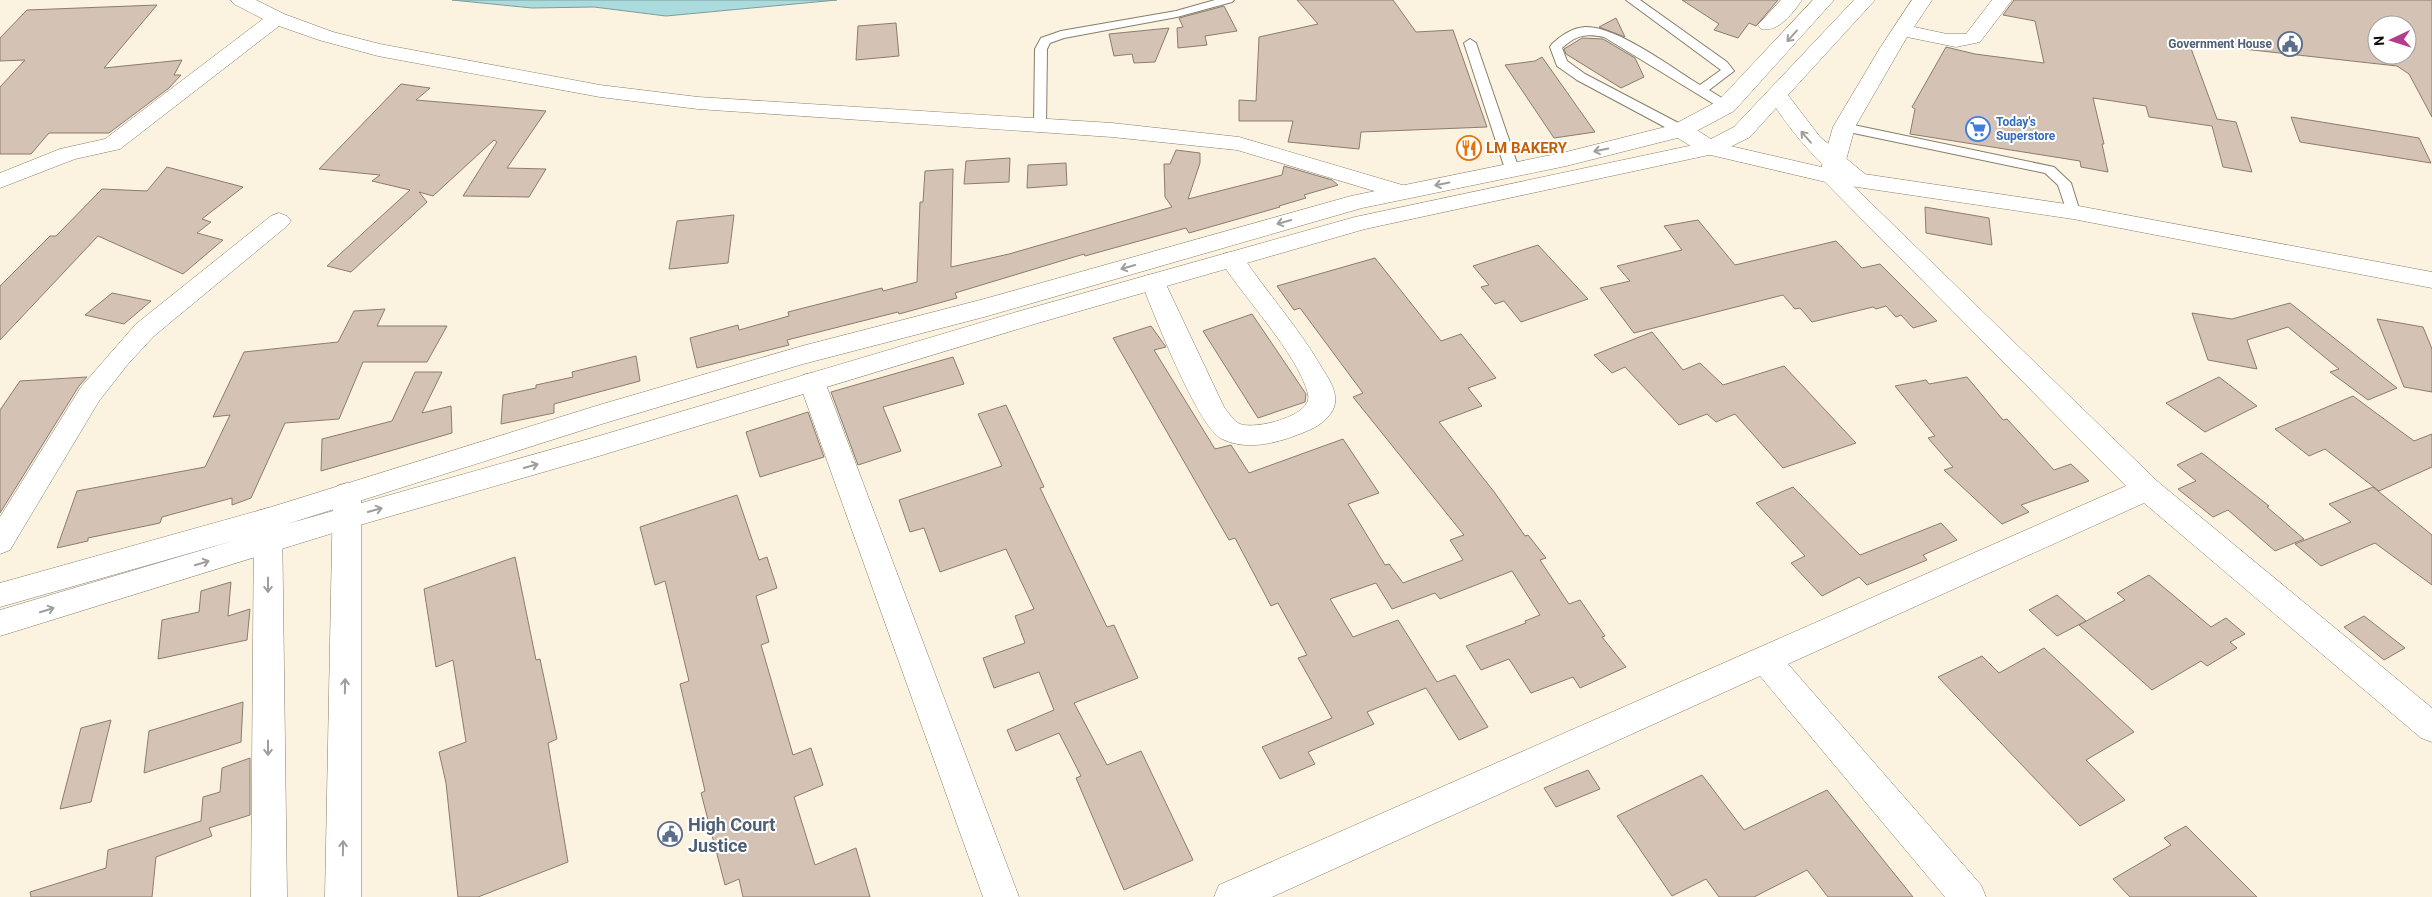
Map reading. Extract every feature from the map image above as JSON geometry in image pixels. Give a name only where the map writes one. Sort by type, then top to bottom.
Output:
[{"type":"street","points":[[242,0],[277,18],[326,36],[378,50],[600,91],[698,103],[1112,130],[1239,144],[1401,192]]},
{"type":"street","points":[[1768,25],[1792,0]]},
{"type":"street","points":[[0,624],[268,532],[793,358],[994,305],[1359,201],[1648,140],[1681,130],[1726,106],[1824,0]]},
{"type":"street","points":[[346,506],[590,449],[812,382],[1363,222],[1710,148],[1742,132],[1865,0]]},
{"type":"street","points":[[1832,169],[1844,127],[1922,0]]},
{"type":"street","points":[[1902,30],[1957,41],[1967,40],[1973,38],[2002,0]]},
{"type":"street","points":[[0,181],[68,154],[112,144],[277,18]]},
{"type":"street","points":[[1778,95],[1800,130],[1832,169],[2147,489],[2432,728]]},
{"type":"street","points":[[1681,130],[1710,148],[1832,169],[1857,179],[2073,212],[2432,280]]},
{"type":"street","points":[[0,542],[90,394],[119,358],[145,330],[279,221]]},
{"type":"street","points":[[1153,282],[1199,383],[1218,418],[1232,432],[1251,435],[1277,431],[1310,420],[1321,408],[1322,397],[1314,378],[1278,324],[1248,286],[1232,260]]},
{"type":"street","points":[[812,382],[1001,897]]},
{"type":"street","points":[[1232,897],[2147,489]]},
{"type":"street","points":[[342,897],[346,506]]},
{"type":"street","points":[[0,595],[268,532]]},
{"type":"street","points":[[268,532],[269,897]]},
{"type":"street","points":[[1764,659],[1968,897]]},
{"type":"lane","points":[[1040,125],[1040,49],[1045,42],[1061,35],[1177,14],[1228,0]]},
{"type":"lane","points":[[1632,0],[1723,65],[1728,71],[1700,90]]},
{"type":"lane","points":[[1681,130],[1581,77],[1561,64],[1556,47],[1571,33],[1589,30],[1608,34],[1726,106]]},
{"type":"lane","points":[[1470,43],[1512,169]]},
{"type":"lane","points":[[1844,127],[2050,170],[2068,185],[2073,212]]},
{"type":"water","points":[[452,0],[837,0],[666,16],[594,7],[532,8]]},
{"type":"building","points":[[1297,0],[1393,0],[1416,32],[1453,30],[1487,127],[1361,132],[1359,149],[1288,142],[1293,121],[1239,121],[1239,100],[1256,101],[1259,37],[1318,24]]},
{"type":"building","points":[[1682,0],[1778,0],[1756,26],[1749,23],[1738,38],[1714,30],[1719,24]]},
{"type":"building","points":[[2014,0],[2432,0],[2432,117],[2409,74],[2397,66],[2388,65],[2417,65],[2417,15],[2367,15],[2367,63],[2189,43],[2217,119],[2236,122],[2252,172],[2223,167],[2212,126],[2149,117],[2146,106],[2093,98],[2104,144],[2102,144],[2108,172],[2081,167],[2080,161],[1910,134],[1915,109],[1912,107],[1946,47],[1975,54],[2044,63],[2035,21],[2003,15]]},
{"type":"building","points":[[157,5],[104,68],[182,60],[174,75],[181,75],[169,88],[109,133],[49,133],[31,154],[0,154],[0,87],[25,60],[0,61],[0,38],[27,10]]},
{"type":"building","points":[[1224,6],[1237,31],[1205,36],[1207,45],[1178,48],[1177,28],[1183,27],[1179,18]]},
{"type":"building","points":[[1616,18],[1625,37],[1599,27]]},
{"type":"building","points":[[896,23],[899,56],[856,60],[858,26]]},
{"type":"building","points":[[1169,28],[1155,62],[1134,63],[1132,54],[1114,56],[1109,34]]},
{"type":"building","points":[[1582,38],[1603,39],[1635,58],[1644,77],[1621,88],[1566,54],[1564,49]]},
{"type":"building","points":[[1542,57],[1595,132],[1554,138],[1505,65],[1535,61]]},
{"type":"building","points":[[401,84],[430,88],[416,100],[546,111],[507,168],[546,169],[529,197],[463,196],[497,142],[494,140],[433,196],[419,192],[427,202],[351,272],[327,266],[410,190],[372,181],[380,175],[319,169]]},
{"type":"building","points":[[2291,117],[2419,138],[2431,163],[2300,142]]},
{"type":"building","points":[[1176,150],[1200,153],[1200,163],[1188,199],[1282,175],[1284,166],[1332,180],[1338,185],[1304,195],[1306,198],[1280,207],[1189,233],[1186,228],[1085,256],[1084,254],[955,293],[957,298],[899,314],[898,312],[787,340],[789,345],[697,368],[690,338],[738,325],[739,330],[789,316],[788,312],[882,288],[883,291],[917,282],[920,202],[923,202],[925,171],[953,169],[951,267],[1009,254],[1172,207],[1165,197],[1164,164],[1170,164]]},
{"type":"building","points":[[1010,158],[1009,182],[964,184],[966,161]]},
{"type":"building","points":[[1066,163],[1067,185],[1027,188],[1028,165]]},
{"type":"building","points":[[167,167],[243,187],[202,219],[211,222],[197,233],[223,240],[183,274],[98,236],[0,340],[0,286],[50,236],[56,236],[102,189],[147,191]]},
{"type":"building","points":[[1925,207],[1989,218],[1992,245],[1926,233]]},
{"type":"building","points":[[734,215],[728,263],[669,269],[677,221]]},
{"type":"building","points":[[1698,220],[1735,265],[1836,241],[1862,268],[1880,264],[1937,321],[1913,328],[1901,315],[1896,317],[1886,306],[1876,309],[1873,307],[1812,322],[1800,308],[1795,309],[1783,295],[1634,333],[1600,288],[1630,281],[1617,266],[1682,250],[1664,226]]},
{"type":"building","points":[[1538,245],[1588,299],[1521,322],[1504,301],[1495,304],[1481,287],[1489,285],[1473,266]]},
{"type":"building","points":[[1375,258],[1441,341],[1461,334],[1496,378],[1468,388],[1482,406],[1439,422],[1495,493],[1525,536],[1528,535],[1546,558],[1540,560],[1569,604],[1580,600],[1605,636],[1602,637],[1626,667],[1580,688],[1573,677],[1531,693],[1509,659],[1481,670],[1466,646],[1526,623],[1525,621],[1540,615],[1512,571],[1440,599],[1435,593],[1392,609],[1376,583],[1330,599],[1353,637],[1398,620],[1437,682],[1455,675],[1488,727],[1459,740],[1426,688],[1367,712],[1374,724],[1308,752],[1315,764],[1280,779],[1262,747],[1332,718],[1298,658],[1307,655],[1278,603],[1271,606],[1235,538],[1229,540],[1113,338],[1151,326],[1166,347],[1154,350],[1215,449],[1231,445],[1249,473],[1343,439],[1379,493],[1348,504],[1385,565],[1389,564],[1403,583],[1463,560],[1450,540],[1464,535],[1353,397],[1363,393],[1300,308],[1294,310],[1277,286]]},
{"type":"building","points":[[112,293],[151,301],[124,324],[85,315]]},
{"type":"building","points":[[2290,303],[2397,388],[2368,400],[2330,372],[2339,369],[2288,327],[2247,340],[2257,369],[2208,360],[2192,313],[2232,319]]},
{"type":"building","points":[[385,309],[377,326],[447,326],[427,362],[363,362],[339,419],[285,423],[251,498],[232,505],[232,498],[162,517],[160,523],[88,538],[88,541],[57,548],[77,491],[205,467],[230,415],[213,417],[244,352],[338,342],[354,311]]},
{"type":"building","points":[[1252,314],[1306,394],[1305,402],[1258,418],[1203,331]]},
{"type":"building","points":[[2377,319],[2423,327],[2432,349],[2432,392],[2404,387]]},
{"type":"building","points":[[1652,332],[1683,370],[1700,363],[1723,385],[1784,366],[1856,443],[1783,468],[1735,414],[1716,422],[1707,414],[1679,425],[1625,367],[1612,373],[1594,355]]},
{"type":"building","points":[[636,356],[640,381],[554,404],[554,413],[501,424],[503,395],[573,377],[572,372]]},
{"type":"building","points":[[953,357],[964,384],[883,407],[901,451],[858,465],[831,392]]},
{"type":"building","points":[[415,372],[442,372],[422,413],[451,406],[452,433],[321,471],[322,439],[392,421]]},
{"type":"building","points":[[87,377],[79,386],[0,513],[0,410],[20,381]]},
{"type":"building","points":[[1967,377],[2003,420],[2007,419],[2054,470],[2071,464],[2089,481],[2021,505],[2029,512],[2002,524],[1944,470],[1953,467],[1928,438],[1935,436],[1895,386],[1926,380],[1929,384]]},
{"type":"building","points":[[2219,377],[2257,406],[2205,432],[2166,403]]},
{"type":"building","points":[[2353,396],[2414,441],[2432,434],[2432,467],[2379,491],[2325,449],[2309,456],[2275,429]]},
{"type":"building","points":[[1006,405],[1044,487],[1040,488],[1107,627],[1114,625],[1138,678],[1074,703],[1107,765],[1141,751],[1193,860],[1124,890],[1076,778],[1081,776],[1059,733],[1016,751],[1007,730],[1054,710],[1039,672],[994,688],[983,658],[1025,643],[1015,616],[1034,609],[1006,549],[940,572],[924,528],[910,532],[899,500],[1002,466],[978,414]]},
{"type":"building","points":[[808,412],[824,457],[760,477],[746,432]]},
{"type":"building","points":[[2202,453],[2269,506],[2267,507],[2304,539],[2275,551],[2228,510],[2213,517],[2178,489],[2196,481],[2177,465]]},
{"type":"building","points":[[1793,487],[1860,555],[1941,523],[1957,540],[1923,555],[1927,560],[1867,585],[1859,577],[1822,596],[1791,563],[1805,556],[1756,503]]},
{"type":"building","points":[[2373,487],[2432,535],[2432,585],[2375,543],[2321,566],[2295,544],[2351,522],[2329,504]]},
{"type":"building","points":[[737,495],[759,560],[767,557],[777,588],[756,596],[769,642],[761,645],[793,755],[811,748],[823,785],[794,797],[815,865],[856,848],[870,897],[743,897],[739,879],[725,885],[701,793],[705,791],[680,684],[689,681],[665,581],[655,585],[640,527]]},
{"type":"building","points":[[515,557],[536,660],[540,659],[557,739],[548,743],[568,862],[478,897],[458,897],[446,783],[439,752],[466,742],[453,660],[436,667],[424,589]]},
{"type":"building","points":[[2149,575],[2211,627],[2226,618],[2245,634],[2230,642],[2237,648],[2207,666],[2201,661],[2152,690],[2079,625],[2125,600],[2117,593]]},
{"type":"building","points":[[231,582],[228,616],[250,609],[247,640],[158,659],[162,620],[199,612],[201,591]]},
{"type":"building","points":[[2057,595],[2086,621],[2057,636],[2029,610]]},
{"type":"building","points":[[2364,616],[2405,648],[2384,660],[2344,627]]},
{"type":"building","points":[[2044,648],[2134,732],[2086,760],[2125,800],[2080,826],[1938,677],[1982,656],[1999,673]]},
{"type":"building","points":[[243,702],[241,742],[144,773],[149,731]]},
{"type":"building","points":[[111,720],[91,802],[60,809],[81,728]]},
{"type":"building","points":[[250,758],[250,815],[209,828],[212,836],[156,857],[152,897],[31,897],[30,892],[106,868],[108,850],[201,821],[203,797],[220,792],[222,768]]},
{"type":"building","points":[[1588,770],[1600,789],[1556,807],[1544,788]]},
{"type":"building","points":[[1702,775],[1744,830],[1827,790],[1913,897],[1828,897],[1807,870],[1754,897],[1719,897],[1706,879],[1672,896],[1617,816]]},
{"type":"building","points":[[2186,826],[2257,897],[2130,897],[2113,879],[2171,845],[2164,838]]},
{"type":"place","name":"Government House","points":[[2290,44]]},
{"type":"place","name":"Today's Superstore","points":[[1978,129]]},
{"type":"place","name":"LM BAKERY","points":[[1469,148]]},
{"type":"place","name":"High Court Justice","points":[[670,834]]}]
